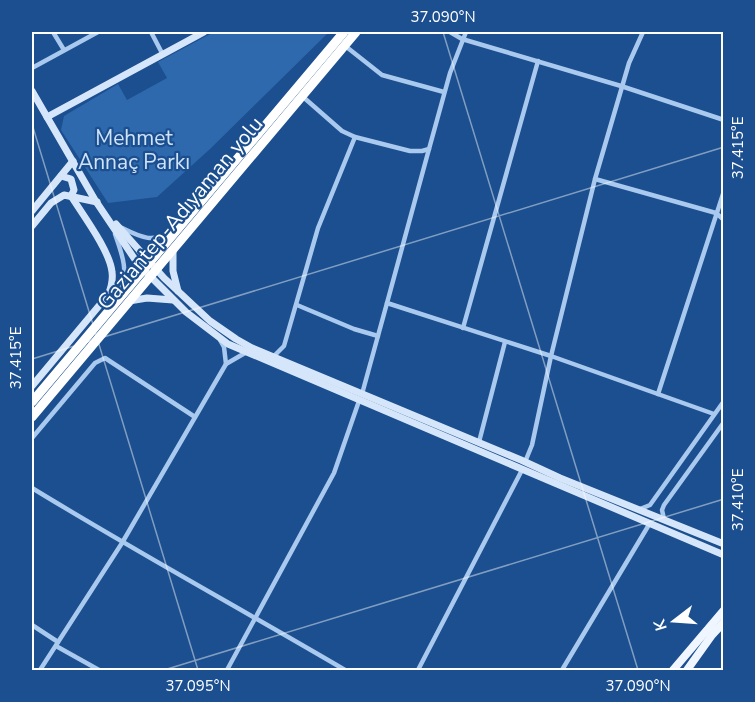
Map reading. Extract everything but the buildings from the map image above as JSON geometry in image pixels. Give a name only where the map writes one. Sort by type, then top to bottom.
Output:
[{"type":"highway","name":"Gaziantep-Adıyaman yolu","points":[[32,417],[129,302],[182,222],[344,32]]},
{"type":"highway","name":"Gaziantep-Adıyaman yolu","points":[[32,402],[116,302],[173,249],[356,32]]},
{"type":"main road","points":[[673,670],[723,610]]},
{"type":"main road","points":[[687,670],[723,622]]},
{"type":"street","points":[[53,32],[64,50]]},
{"type":"street","points":[[32,68],[98,32]]},
{"type":"street","points":[[151,32],[162,53]]},
{"type":"street","points":[[47,117],[204,32]]},
{"type":"street","points":[[450,32],[462,39],[621,86],[723,120]]},
{"type":"street","points":[[227,670],[334,473],[378,336],[444,93],[466,32]]},
{"type":"street","points":[[525,462],[532,445],[594,179],[621,86],[643,32]]},
{"type":"street","points":[[344,45],[382,75],[444,93]]},
{"type":"street","points":[[463,328],[538,62]]},
{"type":"street","points":[[32,91],[95,200],[173,300],[219,338],[245,353],[479,442],[560,478],[723,544]]},
{"type":"street","points":[[302,96],[342,131],[355,137],[410,151],[429,149]]},
{"type":"street","points":[[273,357],[284,346],[318,228],[355,137]]},
{"type":"street","points":[[32,211],[73,161]]},
{"type":"street","points":[[61,177],[71,180],[74,190],[71,196]]},
{"type":"street","points":[[594,179],[716,213],[723,220]]},
{"type":"street","points":[[658,394],[723,191]]},
{"type":"street","points":[[32,226],[51,203],[64,195],[95,200]]},
{"type":"street","points":[[32,386],[108,295],[111,285],[110,263],[71,196]]},
{"type":"street","points":[[114,224],[143,238],[153,238],[164,237],[182,222]]},
{"type":"street","points":[[114,224],[125,272],[124,285],[116,302]]},
{"type":"street","points":[[173,249],[173,271],[178,291]]},
{"type":"street","points":[[150,269],[222,329],[252,348],[522,470],[723,555]]},
{"type":"street","points":[[129,302],[147,298],[173,300]]},
{"type":"street","points":[[387,303],[551,356],[714,414]]},
{"type":"street","points":[[297,305],[354,329],[378,336]]},
{"type":"street","points":[[219,338],[224,347],[226,364]]},
{"type":"street","points":[[479,442],[505,342]]},
{"type":"street","points":[[40,670],[122,543],[226,364],[245,353]]},
{"type":"street","points":[[32,438],[95,363],[105,358],[195,417]]},
{"type":"street","points":[[640,509],[650,505],[723,401]]},
{"type":"street","points":[[664,520],[662,510],[664,505],[723,422]]},
{"type":"street","points":[[418,670],[522,470]]},
{"type":"street","points":[[32,488],[122,543],[345,670]]},
{"type":"street","points":[[562,670],[650,523]]},
{"type":"street","points":[[32,625],[57,644],[99,670]]},
{"type":"green space","name":"Mehmet Annaç Parkı","points":[[214,32],[329,32],[210,149],[157,197],[108,203],[61,130],[64,116],[118,84],[127,100],[167,78],[158,62]]}]
